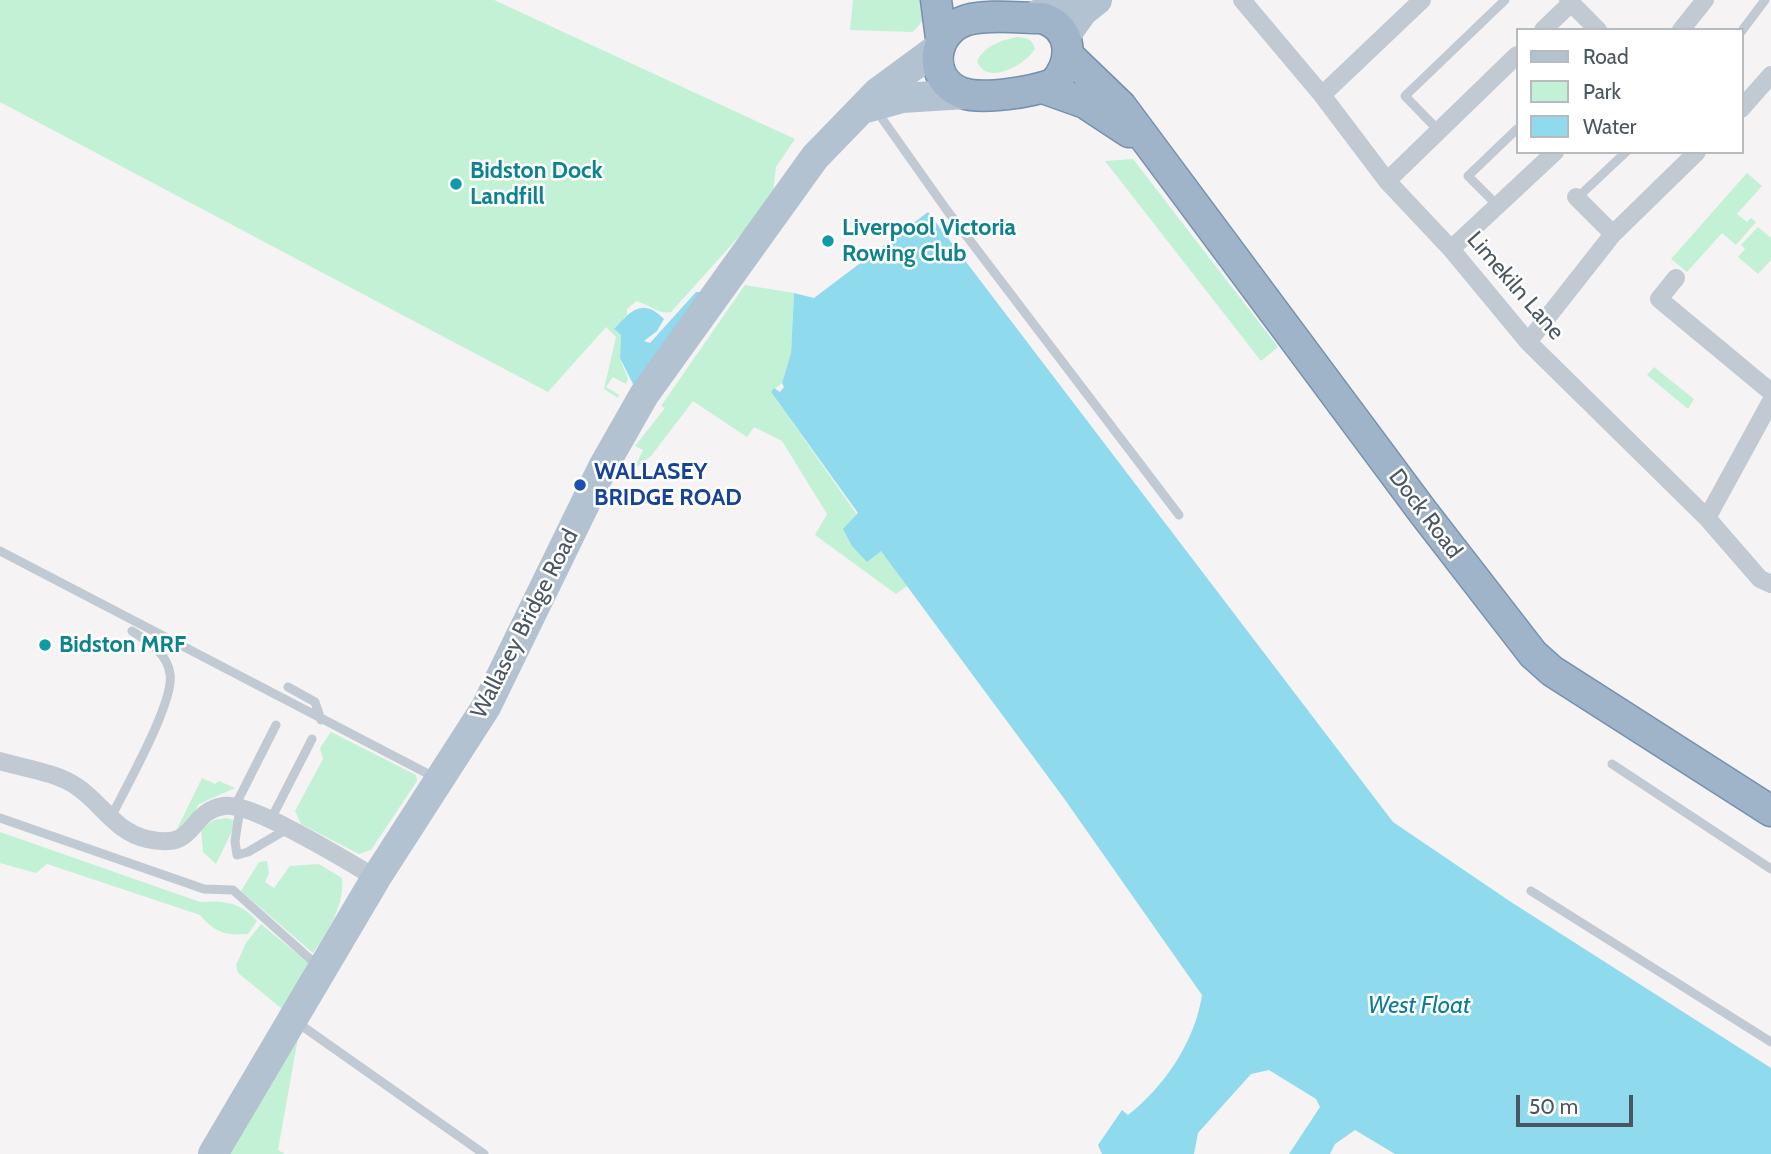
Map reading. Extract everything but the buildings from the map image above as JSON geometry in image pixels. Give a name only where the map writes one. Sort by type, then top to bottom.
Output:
[{"type":"highway","points":[[936,0],[940,43],[937,60],[942,76],[947,84],[966,94],[1053,85],[1062,76],[1067,46],[1053,21],[1023,18],[969,20],[953,26],[940,43]]},
{"type":"highway","points":[[987,0],[1023,18]]},
{"type":"highway","name":"Dock Road","points":[[1067,46],[1121,106],[1533,654],[1552,671],[1771,811]]},
{"type":"highway","name":"Dock Road","points":[[1043,88],[1085,103],[1147,143]]},
{"type":"main road","points":[[1023,18],[1063,0]]},
{"type":"main road","points":[[1067,46],[1083,11],[1097,0]]},
{"type":"main road","name":"Wallasey Bridge Road","points":[[213,1154],[376,878],[486,707],[603,467],[644,395],[815,157],[866,108],[878,92],[940,43]]},
{"type":"main road","points":[[866,108],[902,98],[966,94]]},
{"type":"street","points":[[1322,96],[1422,0]]},
{"type":"street","points":[[1683,28],[1705,0]]},
{"type":"street","name":"Limekiln Lane","points":[[1245,1],[1387,181],[1451,249],[1528,342],[1707,518],[1760,579],[1771,584]]},
{"type":"street","points":[[1545,28],[1569,2],[1596,28]]},
{"type":"street","points":[[1387,181],[1516,56]]},
{"type":"street","points":[[1743,107],[1771,75]]},
{"type":"street","points":[[1451,249],[1553,154]]},
{"type":"street","points":[[1528,342],[1613,234],[1695,154]]},
{"type":"street","points":[[1576,197],[1613,234]]},
{"type":"street","points":[[1676,278],[1659,299],[1771,391]]},
{"type":"street","points":[[1707,518],[1771,401]]},
{"type":"street","points":[[0,761],[73,784],[124,831],[167,843],[183,838],[207,812],[238,807],[287,829],[376,878]]},
{"type":"lane","points":[[1438,131],[1405,96],[1505,0]]},
{"type":"lane","points":[[1743,29],[1765,0]]},
{"type":"lane","points":[[866,108],[1179,515]]},
{"type":"lane","points":[[1498,206],[1468,176],[1516,130]]},
{"type":"lane","points":[[1576,197],[1624,154]]},
{"type":"lane","points":[[0,551],[439,780]]},
{"type":"lane","points":[[110,819],[167,702],[171,674],[160,651],[132,631]]},
{"type":"lane","points":[[288,687],[315,702],[321,719]]},
{"type":"lane","points":[[276,725],[238,807],[235,841],[237,855],[248,852],[287,829]]},
{"type":"lane","points":[[270,821],[312,739]]},
{"type":"lane","points":[[1612,764],[1771,869]]},
{"type":"lane","points":[[0,818],[204,889],[233,890],[323,970]]},
{"type":"lane","points":[[1531,891],[1771,1042]]},
{"type":"lane","points":[[294,1020],[484,1154]]},
{"type":"green space","name":"Bidston Dock Landfill","points":[[0,0],[494,0],[795,139],[776,167],[773,193],[744,231],[671,312],[662,312],[636,301],[627,309],[627,315],[614,329],[621,335],[620,358],[628,379],[626,384],[613,377],[606,387],[619,395],[618,398],[604,389],[616,337],[606,327],[548,392],[0,102]]},
{"type":"green space","points":[[853,0],[925,0],[926,9],[922,21],[913,32],[850,30]]},
{"type":"green space","points":[[1016,37],[1031,41],[1035,49],[1030,55],[1006,71],[997,73],[982,69],[977,61],[984,51]]},
{"type":"green space","points":[[1133,159],[1278,347],[1261,361],[1105,161]]},
{"type":"green space","points":[[1747,173],[1762,186],[1737,214],[1747,222],[1751,218],[1756,222],[1736,245],[1722,233],[1687,272],[1671,259]]},
{"type":"green space","points":[[1758,227],[1771,238],[1771,260],[1758,274],[1738,257],[1745,249],[1741,245]]},
{"type":"green space","points":[[745,285],[794,293],[791,353],[782,383],[771,392],[907,586],[896,594],[815,535],[827,514],[782,441],[754,427],[747,437],[693,401],[651,456],[634,469],[643,450],[635,446],[665,408],[661,406]]},
{"type":"green space","points":[[1654,367],[1694,399],[1688,409],[1647,375]]},
{"type":"green space","points":[[331,732],[416,775],[417,781],[371,850],[359,854],[301,824],[295,811],[323,759],[320,748]]},
{"type":"green space","points":[[202,778],[235,788],[199,804],[184,830],[175,833]]},
{"type":"green space","points":[[227,818],[237,821],[216,864],[203,852],[201,829],[214,820]]},
{"type":"green space","points":[[0,832],[200,902],[217,901],[238,906],[257,921],[248,934],[227,933],[210,925],[200,915],[47,864],[36,873],[0,863]]},
{"type":"green space","points":[[267,861],[269,873],[265,882],[274,888],[290,866],[319,864],[342,878],[338,908],[330,927],[313,953],[241,891],[259,862]]},
{"type":"green space","points":[[261,924],[308,963],[286,1012],[238,973],[236,965],[246,943]]},
{"type":"green space","points":[[298,1038],[278,1150],[285,1154],[229,1154]]},
{"type":"water","name":"West Float","points":[[928,212],[1393,822],[1511,902],[1771,1068],[1771,1154],[1395,1154],[1355,1130],[1335,1144],[1330,1154],[1289,1154],[1320,1107],[1316,1099],[1269,1070],[1251,1074],[1198,1133],[1194,1154],[1102,1154],[1098,1145],[1122,1110],[1128,1115],[1142,1103],[1176,1061],[1193,1029],[1202,995],[1063,797],[881,551],[867,562],[852,546],[843,529],[858,513],[771,392],[774,388],[780,392],[784,387],[782,383],[791,353],[794,293],[814,298]]},
{"type":"water","points":[[696,292],[702,292],[635,388],[620,358],[621,335],[614,329],[631,312],[649,309],[664,319],[657,331],[644,341],[650,343]]},
{"type":"place","name":"Bidston Dock Landfill","points":[[456,184]]},
{"type":"place","name":"Liverpool Victoria Rowing Club","points":[[828,241]]},
{"type":"place","name":"WALLASEY BRIDGE ROAD","points":[[580,485]]},
{"type":"place","name":"Bidston MRF","points":[[45,645]]}]
